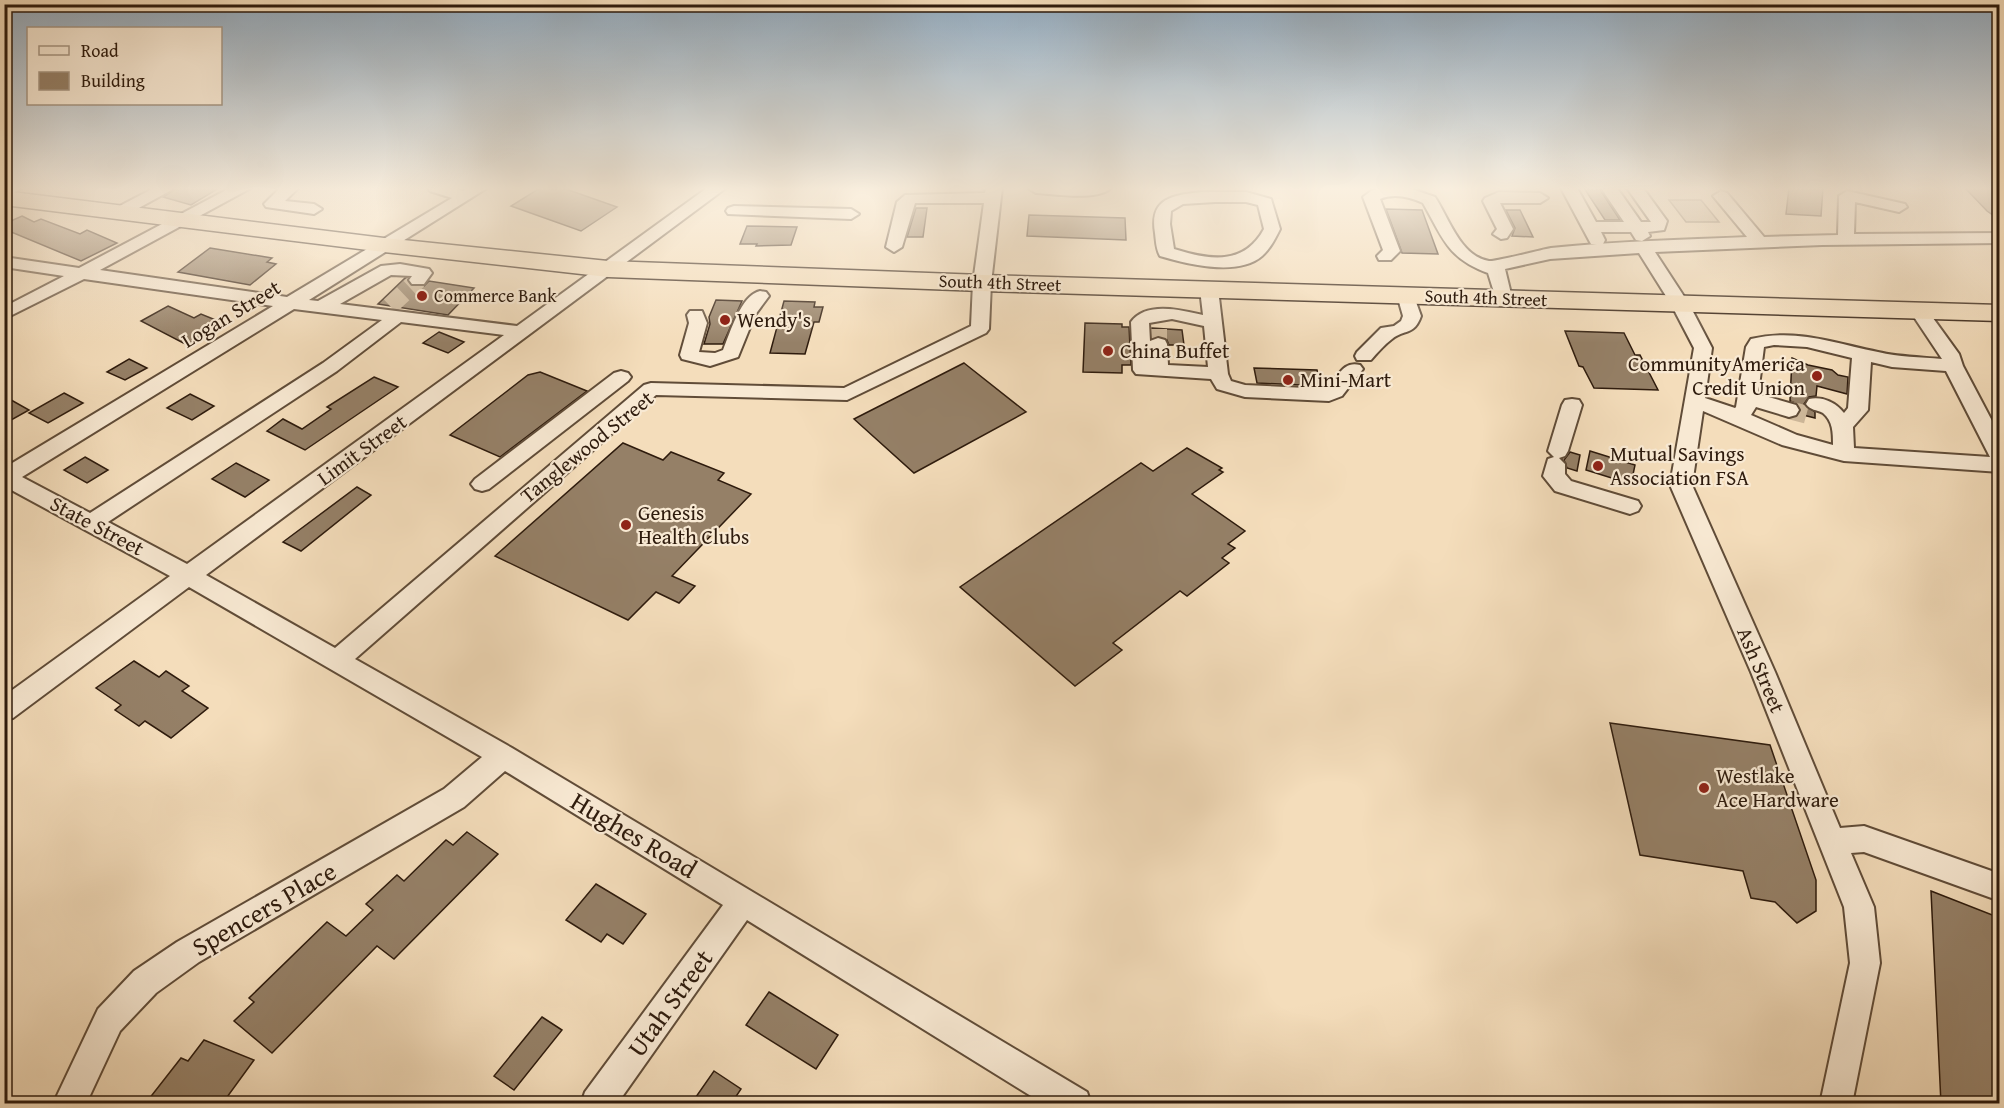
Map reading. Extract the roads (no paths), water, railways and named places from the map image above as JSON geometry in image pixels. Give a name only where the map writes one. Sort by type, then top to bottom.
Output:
[{"type":"highway","name":"South 4th Street","points":[[341,240],[608,268],[982,283],[2000,313]]},
{"type":"street","points":[[4,314],[145,240]]},
{"type":"street","name":"Logan Street","points":[[5,477],[393,240]]},
{"type":"street","name":"Limit Street","points":[[4,710],[647,240]]},
{"type":"street","points":[[894,247],[896,240]]},
{"type":"street","points":[[982,283],[987,240]]},
{"type":"street","points":[[1165,240],[1166,252],[1191,260],[1212,261],[1250,257],[1265,240]]},
{"type":"street","points":[[1385,256],[1392,250],[1388,240]]},
{"type":"street","points":[[1453,240],[1461,251],[1470,258],[1497,270]]},
{"type":"street","points":[[1460,240],[1470,258]]},
{"type":"street","points":[[1596,240],[1602,251]]},
{"type":"street","name":"Ash Street","points":[[1642,240],[1703,348],[1681,485],[1859,907],[1865,963],[1836,1104]]},
{"type":"street","points":[[1503,298],[1495,266],[1511,260],[1602,251],[1771,240]]},
{"type":"street","points":[[4,262],[291,303],[390,312],[522,332]]},
{"type":"street","points":[[321,307],[387,270],[400,269],[423,273],[418,280]]},
{"type":"street","name":"Tanglewood Street","points":[[336,661],[651,389],[846,394],[980,329],[982,283]]},
{"type":"street","points":[[1209,289],[1218,373],[1224,385],[1245,391],[1329,396],[1388,332],[1399,331],[1407,326],[1412,316],[1406,295]]},
{"type":"street","points":[[696,315],[698,323],[689,355],[696,359],[722,358],[731,353],[746,315],[760,296]]},
{"type":"street","points":[[1912,310],[1936,356],[1953,366],[2000,456]]},
{"type":"street","points":[[90,523],[330,367],[390,312]]},
{"type":"street","points":[[1151,370],[1158,329],[1172,314],[1213,322]]},
{"type":"street","points":[[1151,370],[1140,322],[1149,315],[1158,329]]},
{"type":"street","points":[[1738,416],[1746,409],[1755,347],[1765,340],[1810,342],[1892,361],[1953,366]]},
{"type":"street","points":[[1844,454],[1843,426],[1858,410],[1862,354]]},
{"type":"street","points":[[1151,370],[1218,373]]},
{"type":"street","points":[[482,484],[621,377]]},
{"type":"street","points":[[1749,391],[1790,403]]},
{"type":"street","points":[[1695,402],[1724,409],[1773,433],[1803,444],[1844,454],[2000,465]]},
{"type":"street","points":[[1572,405],[1556,458],[1554,476],[1563,486],[1630,506]]},
{"type":"street","points":[[1815,410],[1843,426]]},
{"type":"street","name":"State Street","points":[[5,477],[189,576]]},
{"type":"street","name":"Hughes Road","points":[[189,576],[503,756],[1075,1104]]},
{"type":"street","name":"Spencers Place","points":[[69,1104],[109,1020],[146,982],[188,952],[454,798],[503,756]]},
{"type":"street","points":[[1832,841],[1864,839],[2000,888]]},
{"type":"street","name":"Utah Street","points":[[597,1104],[743,902]]},
{"type":"tunnel","points":[[390,306],[418,280]]},
{"type":"tunnel","points":[[1158,329],[1158,344]]},
{"type":"tunnel","points":[[1789,410],[1815,417]]},
{"type":"place","name":"Commerce Bank","points":[[422,296]]},
{"type":"place","name":"Wendy's","points":[[725,320]]},
{"type":"place","name":"China Buffet","points":[[1108,351]]},
{"type":"place","name":"CommunityAmerica Credit Union","points":[[1817,376]]},
{"type":"place","name":"Mini-Mart","points":[[1288,380]]},
{"type":"place","name":"Mutual Savings Association FSA","points":[[1598,466]]},
{"type":"place","name":"Genesis Health Clubs","points":[[626,525]]},
{"type":"place","name":"Westlake Ace Hardware","points":[[1704,788]]}]
